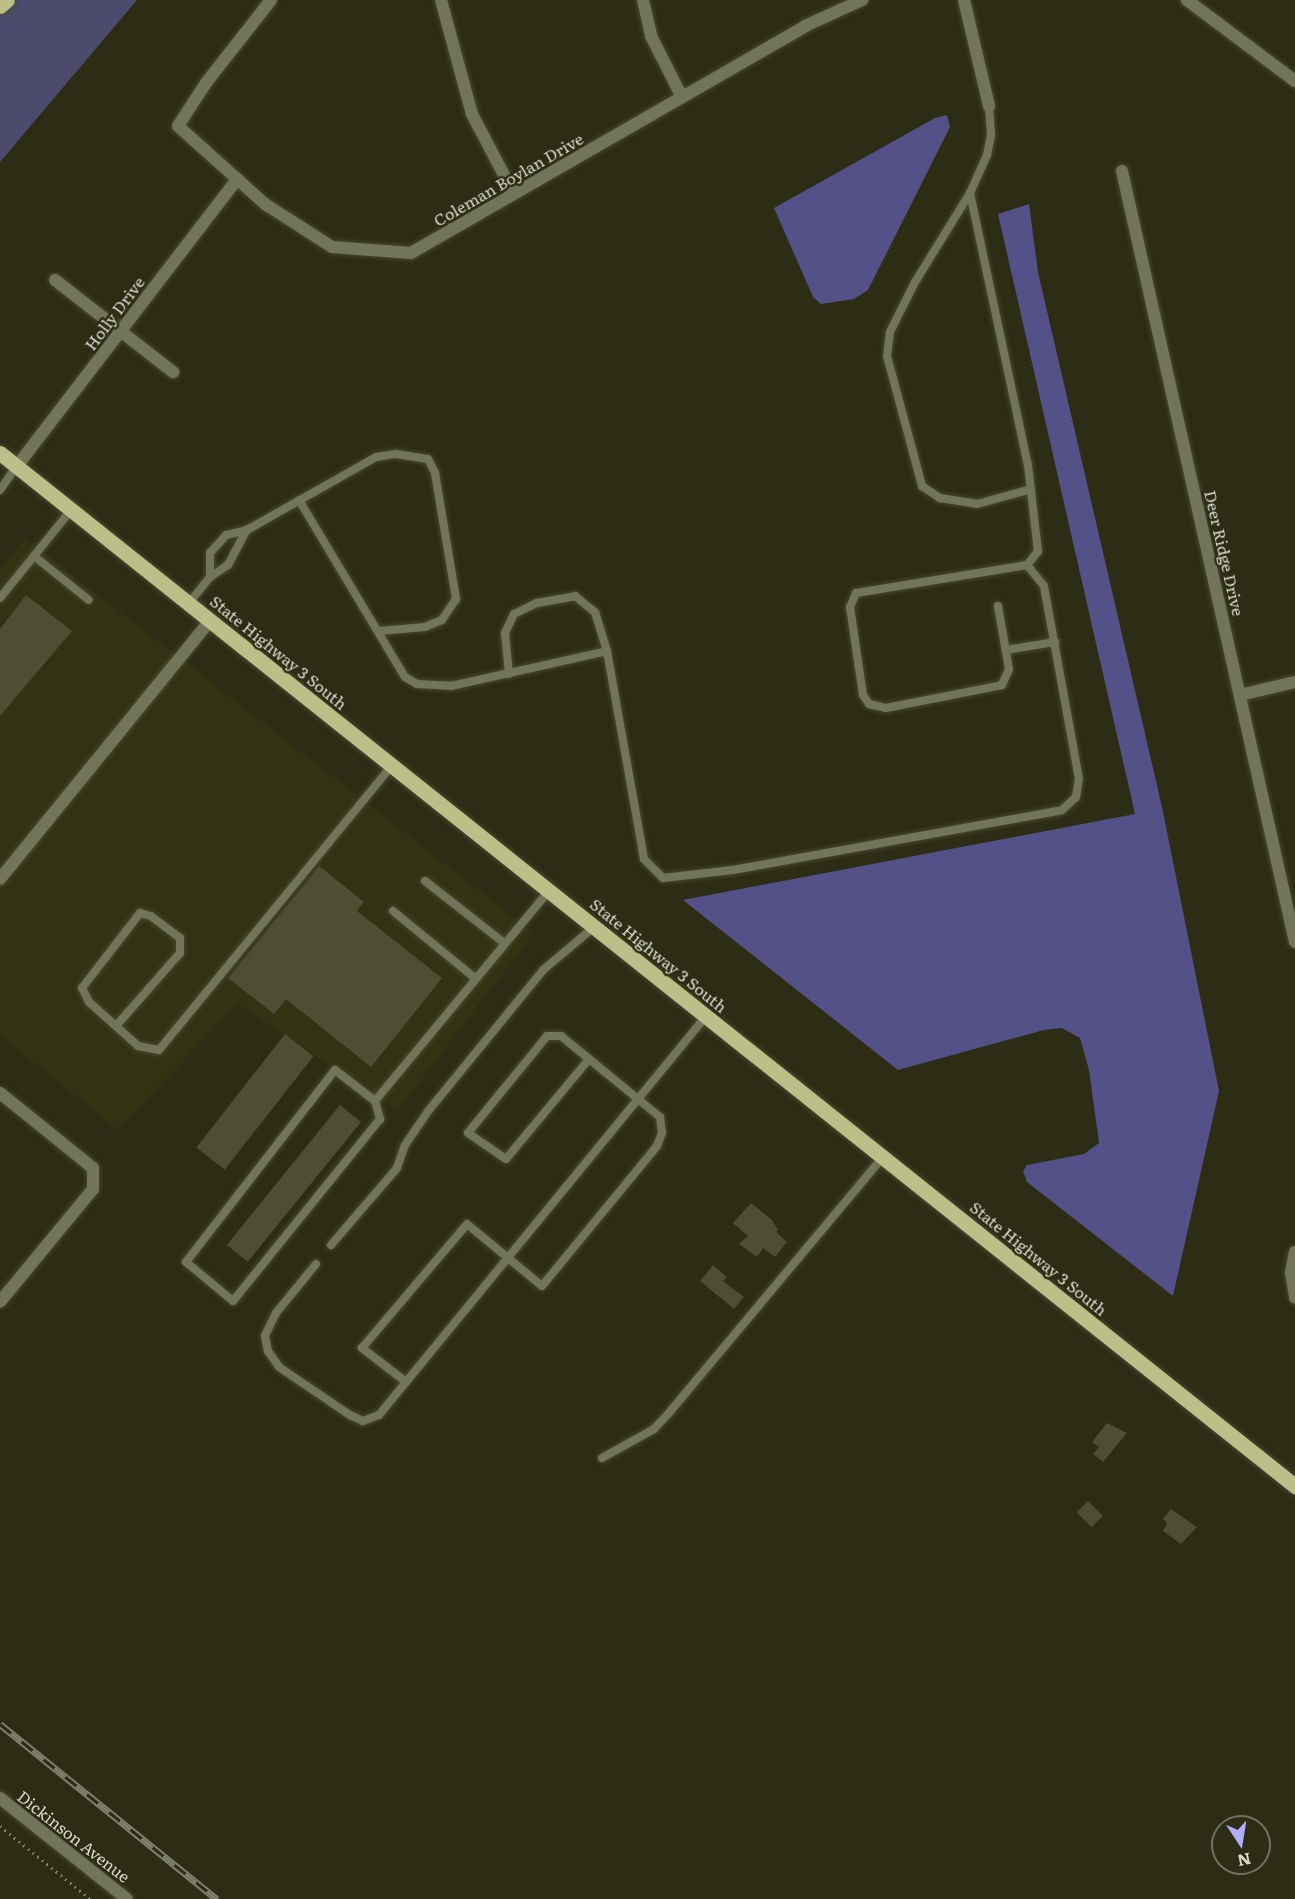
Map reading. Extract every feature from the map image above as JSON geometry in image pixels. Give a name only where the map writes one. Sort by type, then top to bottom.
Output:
[{"type":"main road","points":[[0,6],[7,0]]},
{"type":"main road","name":"State Highway 3 South","points":[[0,453],[1295,1485]]},
{"type":"street","name":"Coleman Boylan Drive","points":[[271,0],[206,83],[178,126],[265,204],[332,247],[411,253],[843,4],[862,0]]},
{"type":"street","points":[[441,0],[472,114],[514,194]]},
{"type":"street","points":[[643,0],[651,36],[682,97]]},
{"type":"street","points":[[964,0],[989,106]]},
{"type":"street","points":[[1187,0],[1295,81]]},
{"type":"street","name":"Deer Ridge Drive","points":[[1122,171],[1295,942]]},
{"type":"street","name":"Holly Drive","points":[[17,466],[237,179]]},
{"type":"street","points":[[54,280],[119,333],[173,372]]},
{"type":"street","points":[[0,879],[210,621]]},
{"type":"street","points":[[1240,695],[1295,682]]},
{"type":"street","points":[[0,1093],[93,1168],[93,1190],[0,1302]]},
{"type":"street","points":[[1295,1252],[1291,1272],[1295,1298]]},
{"type":"street","name":"Dickinson Avenue","points":[[0,1798],[128,1899]]},
{"type":"lane","points":[[989,106],[991,135],[987,155],[970,193],[915,282],[890,332],[887,356],[922,486],[940,498],[977,504],[1031,489]]},
{"type":"lane","points":[[970,193],[1031,489],[1038,551],[1028,565],[856,593],[851,598],[863,695],[878,708],[1002,685],[1009,669],[998,606]]},
{"type":"lane","points":[[210,577],[210,553],[226,535],[247,530],[376,458],[396,454],[428,459],[435,473],[456,599],[442,620],[425,627],[378,631]]},
{"type":"lane","points":[[0,490],[17,466]]},
{"type":"lane","points":[[299,500],[405,677],[417,684],[451,686],[608,651]]},
{"type":"lane","points":[[0,598],[72,510]]},
{"type":"lane","points":[[189,603],[210,577],[228,565],[247,530]]},
{"type":"lane","points":[[34,556],[89,600]]},
{"type":"lane","points":[[509,674],[505,633],[514,614],[537,603],[575,596],[595,612],[608,651],[644,859],[663,878],[745,868],[1062,810],[1076,797],[1079,779],[1044,586],[1028,565]]},
{"type":"lane","points":[[1006,650],[1055,642]]},
{"type":"lane","points":[[116,1026],[180,953],[180,938],[152,916],[140,913],[82,988],[89,1002],[138,1046],[159,1050],[392,765]]},
{"type":"lane","points":[[425,881],[504,943]]},
{"type":"lane","points":[[375,1101],[549,891]]},
{"type":"lane","points":[[393,911],[475,978]]},
{"type":"lane","points":[[331,1245],[397,1168],[405,1145],[429,1110],[529,988],[594,927]]},
{"type":"lane","points":[[315,1264],[276,1313],[265,1336],[279,1367],[363,1421],[379,1415],[706,1016]]},
{"type":"lane","points":[[406,1382],[362,1348],[467,1224],[542,1286],[643,1163],[662,1132],[660,1117],[561,1036],[547,1036],[468,1133],[506,1159],[589,1059]]},
{"type":"lane","points":[[335,1070],[375,1101],[380,1119],[233,1301],[186,1262],[335,1070]]},
{"type":"lane","points":[[602,1458],[654,1429],[883,1157]]},
{"type":"path","points":[[0,1826],[90,1899]]},
{"type":"shaded area","points":[[0,0],[137,0],[0,162]]},
{"type":"shaded area","points":[[947,115],[950,127],[868,290],[854,299],[821,304],[813,297],[774,208],[935,118]]},
{"type":"shaded area","points":[[1029,204],[1038,272],[1162,807],[1219,1091],[1173,1296],[1027,1182],[1023,1171],[1027,1165],[1084,1154],[1099,1143],[1089,1070],[1080,1038],[1062,1028],[1044,1030],[898,1070],[683,900],[1135,814],[998,214]]},
{"type":"shaded area","points":[[25,538],[534,933],[397,1111],[239,1004],[117,1129],[0,1035],[0,569]]},
{"type":"building","points":[[26,595],[72,631],[0,716],[0,629]]},
{"type":"building","points":[[319,866],[364,902],[357,911],[442,978],[371,1067],[286,999],[274,1014],[228,978]]},
{"type":"building","points":[[285,1034],[313,1056],[225,1170],[196,1147]]},
{"type":"building","points":[[340,1105],[361,1122],[248,1262],[227,1245]]},
{"type":"building","points":[[751,1203],[772,1220],[778,1230],[776,1232],[787,1242],[775,1257],[763,1248],[757,1257],[739,1244],[748,1236],[733,1223]]},
{"type":"building","points":[[713,1265],[727,1277],[723,1281],[744,1297],[734,1309],[700,1281]]},
{"type":"building","points":[[1107,1423],[1127,1433],[1103,1462],[1093,1454],[1099,1447],[1092,1442]]},
{"type":"building","points":[[1088,1501],[1103,1516],[1092,1527],[1077,1512]]},
{"type":"building","points":[[1171,1509],[1197,1527],[1181,1544],[1163,1531],[1167,1523],[1163,1519]]},
{"type":"railway","points":[[0,1724],[217,1899]]}]
